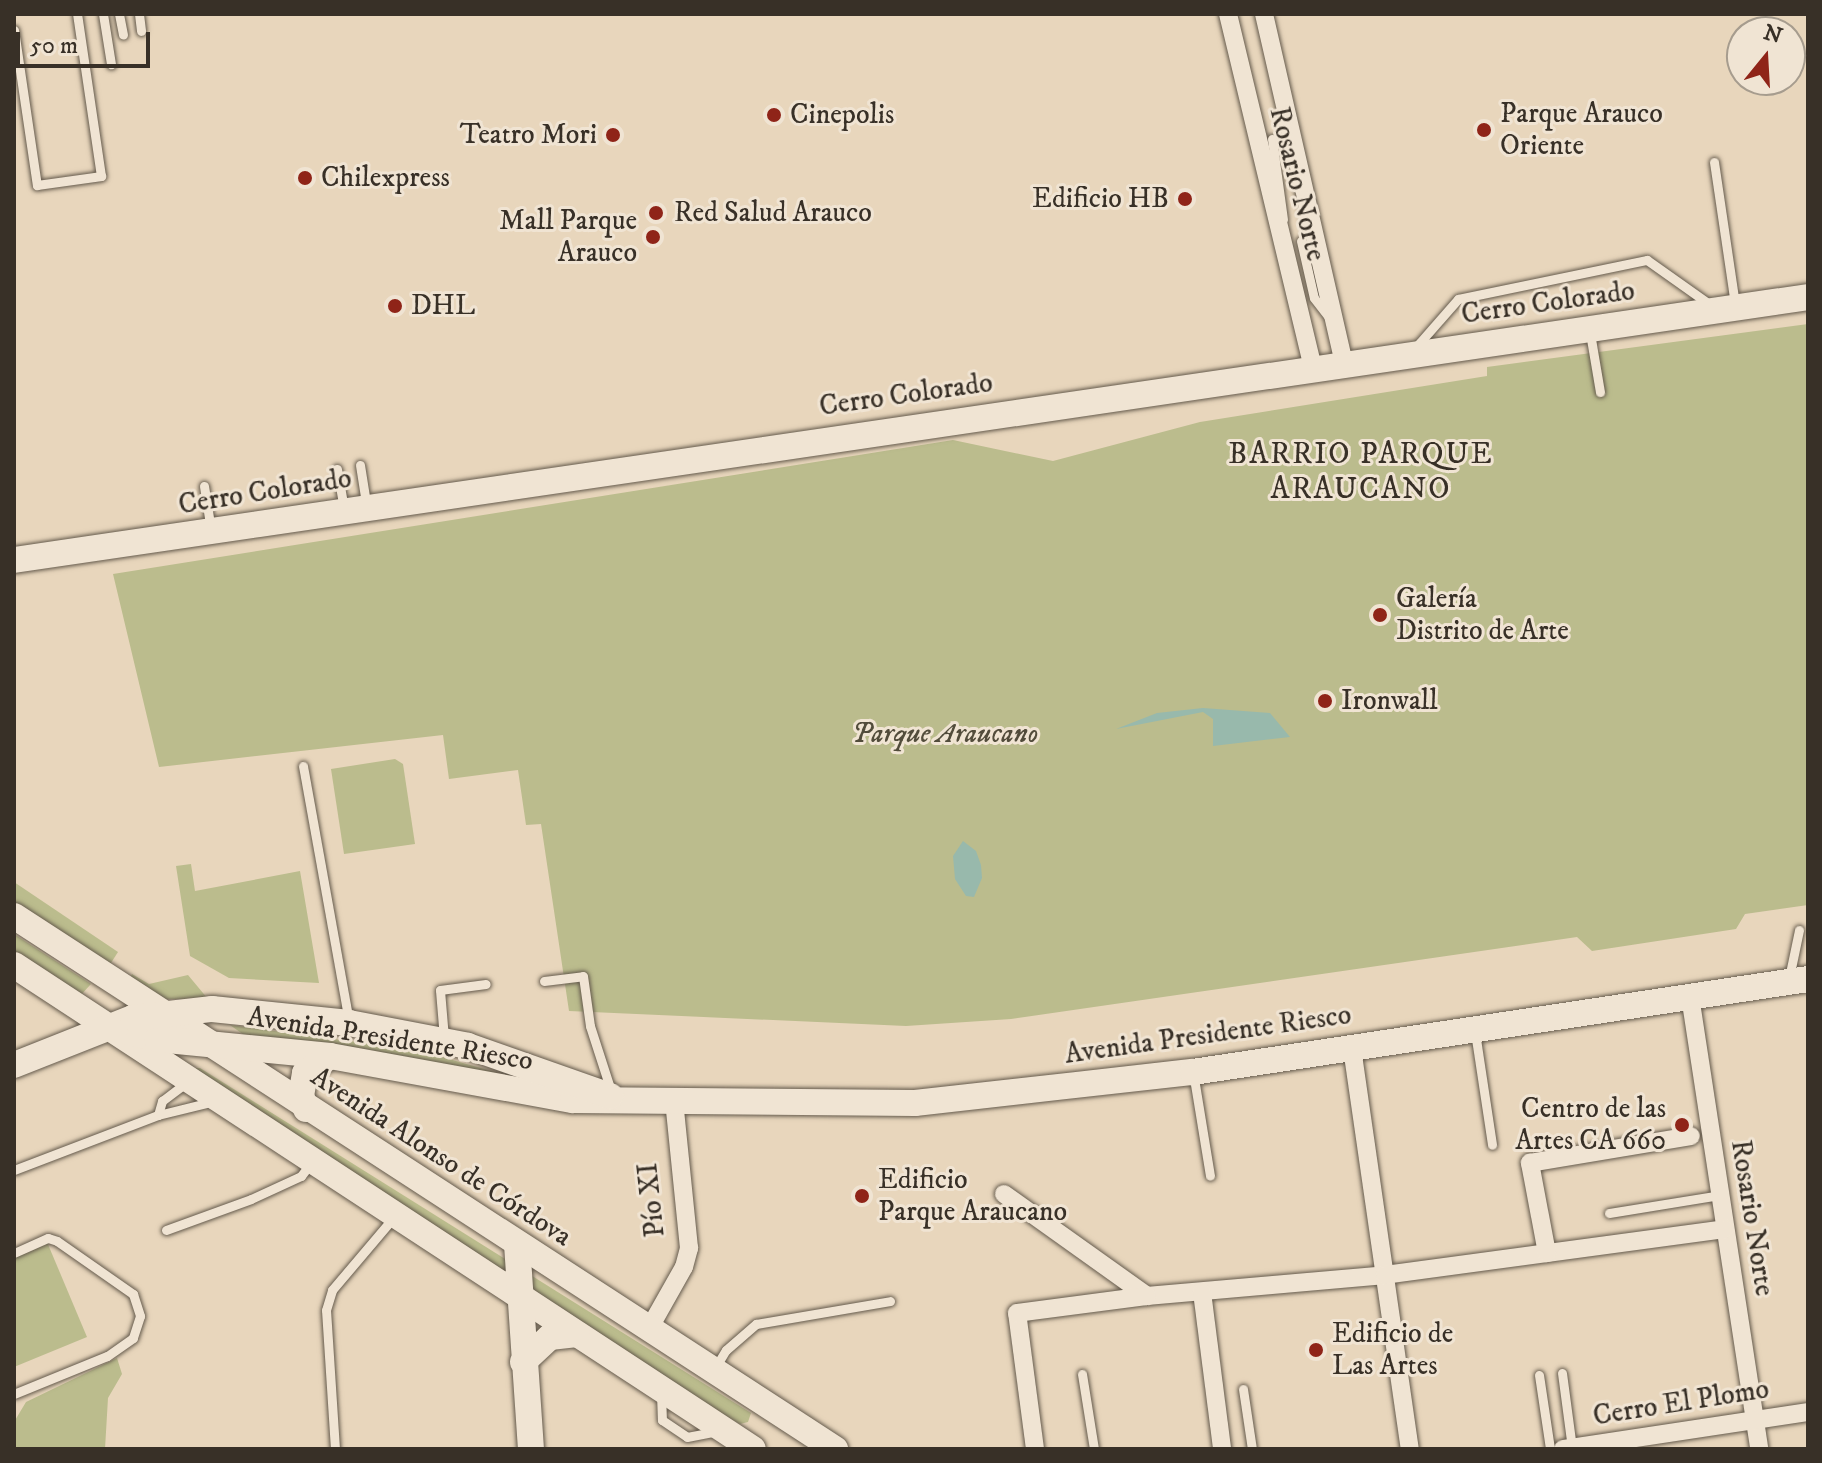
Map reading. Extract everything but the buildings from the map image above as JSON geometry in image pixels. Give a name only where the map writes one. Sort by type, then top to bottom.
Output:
[{"type":"main road","name":"Cerro Colorado","points":[[14,560],[1313,367],[1808,297]]},
{"type":"main road","name":"Avenida Alonso de Córdova","points":[[14,916],[306,1109],[835,1449]]},
{"type":"main road","points":[[14,965],[739,1441]]},
{"type":"main road","name":"Avenida Presidente Riesco","points":[[110,1027],[206,1043],[330,1056],[573,1100],[915,1103],[1193,1072],[1798,981]]},
{"type":"main road","name":"Avenida Presidente Riesco","points":[[14,1065],[158,1011],[254,1011],[349,1023],[444,1041],[516,1060],[613,1098]]},
{"type":"main road","points":[[306,1109],[301,1096],[305,1073],[330,1056]]},
{"type":"main road","points":[[517,1244],[517,1296],[531,1449]]},
{"type":"main road","points":[[523,1362],[539,1343],[577,1334]]},
{"type":"street","name":"Rosario Norte","points":[[1228,14],[1313,367]]},
{"type":"street","name":"Rosario Norte","points":[[1264,14],[1344,363]]},
{"type":"street","name":"Rosario Norte","points":[[1690,996],[1759,1449]]},
{"type":"street","points":[[1352,1048],[1410,1449]]},
{"type":"street","name":"Pío XI","points":[[649,1329],[684,1267],[689,1248],[674,1101]]},
{"type":"street","points":[[1547,1253],[1530,1163],[1691,1136]]},
{"type":"street","points":[[1004,1194],[1147,1296]]},
{"type":"street","points":[[1035,1449],[1017,1313],[1147,1296],[1385,1275],[1725,1229]]},
{"type":"street","points":[[1202,1292],[1222,1449]]},
{"type":"street","name":"Cerro El Plomo","points":[[1568,1448],[1808,1412]]},
{"type":"lane","points":[[14,30],[37,185],[101,176],[77,14]]},
{"type":"lane","points":[[103,14],[111,64]]},
{"type":"lane","points":[[119,14],[123,35]]},
{"type":"lane","points":[[139,14],[141,31]]},
{"type":"lane","points":[[1272,139],[1283,200],[1281,234]]},
{"type":"lane","points":[[1714,162],[1726,309]]},
{"type":"lane","points":[[1301,241],[1314,298],[1336,324]]},
{"type":"lane","points":[[1411,354],[1458,299],[1647,260],[1726,309]]},
{"type":"lane","points":[[1590,329],[1600,392]]},
{"type":"lane","points":[[356,509],[360,465]]},
{"type":"lane","points":[[337,469],[356,509]]},
{"type":"lane","points":[[204,486],[211,533]]},
{"type":"lane","points":[[303,766],[349,1023]]},
{"type":"lane","points":[[1798,981],[1799,930]]},
{"type":"lane","points":[[544,981],[583,976],[590,1026],[613,1098]]},
{"type":"lane","points":[[444,1041],[440,990],[486,984]]},
{"type":"lane","points":[[1475,1029],[1492,1145]]},
{"type":"lane","points":[[1193,1072],[1210,1176]]},
{"type":"lane","points":[[158,1115],[162,1101],[190,1080]]},
{"type":"lane","points":[[14,1170],[158,1115],[221,1100]]},
{"type":"lane","points":[[166,1230],[301,1176],[312,1160]]},
{"type":"lane","points":[[1609,1213],[1720,1195]]},
{"type":"lane","points":[[335,1449],[326,1310],[332,1290],[395,1216]]},
{"type":"lane","points":[[14,1253],[48,1238],[57,1241],[133,1294],[140,1316],[133,1338],[107,1356],[14,1394]]},
{"type":"lane","points":[[713,1371],[726,1350],[756,1324],[890,1301]]},
{"type":"lane","points":[[1562,1373],[1568,1448]]},
{"type":"lane","points":[[1082,1374],[1094,1449]]},
{"type":"lane","points":[[1539,1375],[1550,1449]]},
{"type":"lane","points":[[1243,1389],[1252,1449]]},
{"type":"green space","name":"Parque Araucano","points":[[1808,324],[1808,905],[1745,914],[1736,929],[1592,951],[1577,937],[1011,1019],[906,1026],[569,1011],[541,824],[526,825],[518,770],[449,779],[443,735],[159,767],[113,574],[953,440],[1053,461],[1200,422],[1487,376],[1487,367]]},
{"type":"green space","points":[[395,759],[403,764],[415,844],[344,854],[331,769]]},
{"type":"green space","points":[[191,864],[195,891],[300,871],[319,983],[229,978],[190,956],[176,866]]},
{"type":"green space","points":[[14,882],[118,952],[109,966],[14,903]]},
{"type":"green space","points":[[14,934],[91,984],[79,997],[14,955]]},
{"type":"green space","points":[[132,974],[149,984],[188,975],[208,999],[165,999],[129,980]]},
{"type":"green space","points":[[230,1025],[417,1050],[513,1077],[251,1040]]},
{"type":"green space","points":[[191,1068],[200,1068],[751,1413],[748,1422],[740,1424],[718,1412]]},
{"type":"green space","points":[[47,1242],[87,1337],[14,1367],[14,1256]]},
{"type":"green space","points":[[117,1358],[122,1374],[108,1398],[105,1449],[14,1449],[14,1422],[26,1402]]},
{"type":"shaded area","points":[[1203,708],[1270,713],[1290,737],[1213,746],[1213,719],[1203,712],[1116,729],[1157,713]]},
{"type":"shaded area","points":[[963,841],[976,851],[981,865],[982,878],[974,897],[966,896],[955,879],[953,856]]},
{"type":"place","name":"Cinepolis","points":[[774,115]]},
{"type":"place","name":"Parque Arauco Oriente","points":[[1484,130]]},
{"type":"place","name":"Teatro Mori","points":[[613,135]]},
{"type":"place","name":"Chilexpress","points":[[305,178]]},
{"type":"place","name":"Edificio HB","points":[[1185,199]]},
{"type":"place","name":"Red Salud Arauco","points":[[656,213]]},
{"type":"place","name":"Mall Parque Arauco","points":[[653,237]]},
{"type":"place","name":"DHL","points":[[395,306]]},
{"type":"place","name":"Galería Distrito de Arte","points":[[1380,615]]},
{"type":"place","name":"Ironwall","points":[[1325,701]]},
{"type":"place","name":"Centro de las Artes CA 660","points":[[1682,1125]]},
{"type":"place","name":"Edificio Parque Araucano","points":[[862,1196]]},
{"type":"place","name":"Edificio de Las Artes","points":[[1316,1350]]},
{"type":"district","name":"BARRIO PARQUE ARAUCANO","points":[[1361,472]]}]
